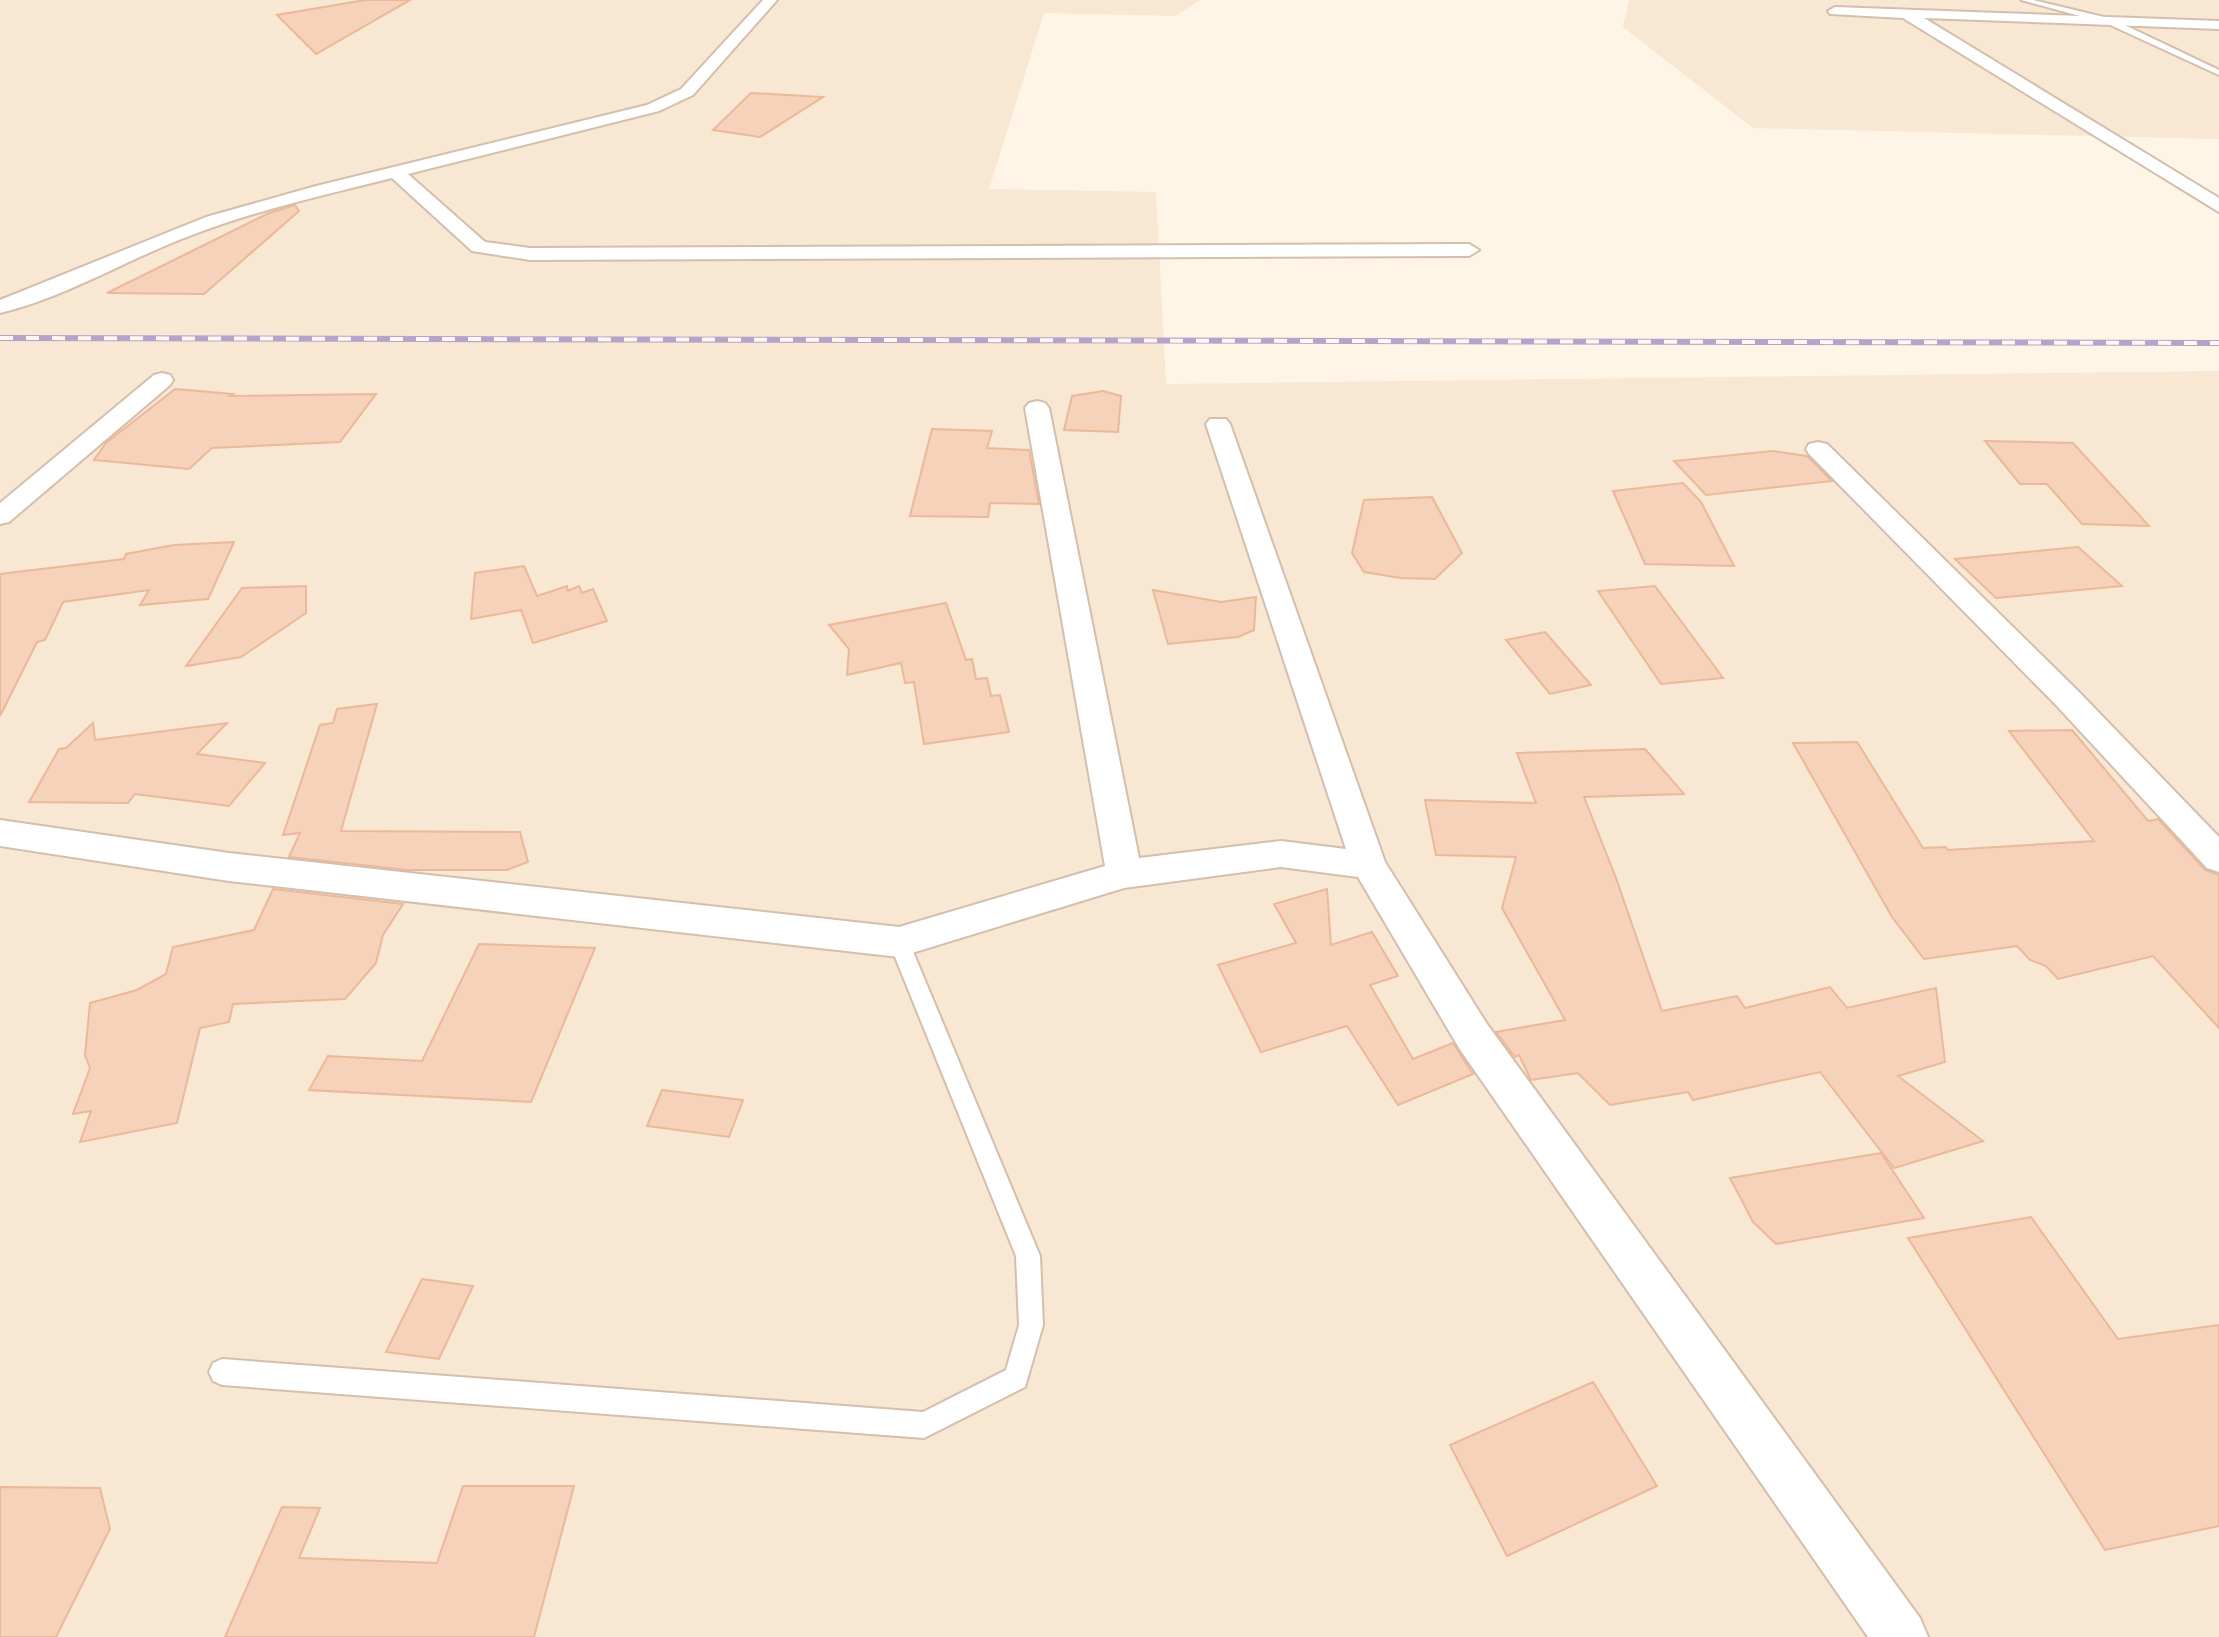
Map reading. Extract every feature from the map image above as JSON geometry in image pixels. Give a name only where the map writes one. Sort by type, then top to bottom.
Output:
[{"type":"street","points":[[0,307],[45,294],[144,248],[210,222],[653,108],[687,92],[770,0]]},
{"type":"street","points":[[2046,0],[2090,2]]},
{"type":"street","points":[[1835,11],[2219,25]]},
{"type":"street","points":[[1907,14],[2219,206]]},
{"type":"street","points":[[395,172],[479,247],[530,254],[1469,250]]},
{"type":"street","points":[[0,516],[162,380]]},
{"type":"street","points":[[1037,408],[1124,874]]},
{"type":"street","points":[[1218,424],[1369,865],[1473,1036],[1901,1637]]},
{"type":"street","points":[[1818,449],[2067,698],[2219,859]]},
{"type":"street","points":[[0,833],[229,867],[899,942],[1124,874],[1281,854],[1369,865]]},
{"type":"lane","points":[[2025,0],[2109,21],[2219,73]]},
{"type":"lane","points":[[222,1372],[924,1425],[1016,1378],[1031,1325],[1028,1256],[899,942]]},
{"type":"shaded area","points":[[0,0],[1200,0],[1175,16],[1044,13],[989,189],[1156,192],[1166,384],[2219,371],[2219,1637],[0,1637]]},
{"type":"shaded area","points":[[1629,0],[2219,0],[2219,139],[1753,128],[1623,27]]},
{"type":"building","points":[[365,0],[410,0],[316,54],[277,15]]},
{"type":"building","points":[[751,93],[823,97],[760,137],[713,130]]},
{"type":"building","points":[[295,205],[299,211],[204,294],[107,293],[269,213]]},
{"type":"building","points":[[175,389],[233,394],[230,396],[376,394],[340,442],[212,448],[189,469],[94,460],[106,443]]},
{"type":"building","points":[[1103,391],[1121,396],[1118,432],[1064,430],[1072,396]]},
{"type":"building","points":[[932,429],[992,431],[987,448],[1029,450],[1039,504],[990,503],[988,517],[910,516]]},
{"type":"building","points":[[1985,441],[2073,443],[2149,526],[2082,524],[2047,484],[2020,484]]},
{"type":"building","points":[[1773,451],[1807,456],[1832,481],[1706,495],[1674,461]]},
{"type":"building","points":[[1683,483],[1701,502],[1734,566],[1645,564],[1613,491]]},
{"type":"building","points":[[1432,497],[1462,553],[1435,579],[1364,572],[1352,553],[1364,500]]},
{"type":"building","points":[[234,542],[208,599],[140,605],[149,590],[63,602],[45,640],[37,642],[0,716],[0,574],[124,559],[126,554],[174,545]]},
{"type":"building","points":[[2078,547],[2122,586],[1996,598],[1955,559]]},
{"type":"building","points":[[524,566],[537,596],[567,586],[568,591],[579,586],[582,593],[593,589],[607,621],[533,643],[521,610],[471,619],[475,573]]},
{"type":"building","points":[[306,586],[306,613],[241,657],[186,666],[242,588]]},
{"type":"building","points":[[1655,586],[1723,678],[1661,684],[1598,591]]},
{"type":"building","points":[[1153,590],[1221,602],[1256,597],[1254,630],[1238,637],[1168,644]]},
{"type":"building","points":[[946,603],[966,660],[972,659],[976,679],[987,678],[991,696],[1000,695],[1009,732],[924,744],[914,682],[905,683],[901,663],[847,675],[849,649],[829,625]]},
{"type":"building","points":[[1545,632],[1591,685],[1550,694],[1506,640]]},
{"type":"building","points":[[377,704],[341,831],[520,832],[528,862],[507,870],[407,870],[289,857],[300,833],[283,835],[320,725],[333,723],[337,709]]},
{"type":"building","points":[[93,723],[95,740],[227,723],[197,754],[265,763],[229,806],[135,794],[128,803],[29,802],[59,749],[66,748]]},
{"type":"building","points":[[2072,730],[2148,821],[2158,819],[2205,870],[2219,875],[2219,1028],[2153,956],[2058,979],[2046,966],[2030,960],[2017,946],[1924,959],[1892,917],[1793,743],[1857,742],[1923,848],[1946,847],[1948,850],[2094,841],[2009,731]]},
{"type":"building","points":[[1645,749],[1684,794],[1584,797],[1662,1011],[1737,996],[1745,1008],[1830,987],[1847,1008],[1936,988],[1945,1062],[1898,1076],[1983,1141],[1894,1168],[1820,1072],[1693,1100],[1688,1092],[1610,1105],[1578,1073],[1531,1080],[1519,1055],[1515,1057],[1496,1032],[1565,1020],[1502,908],[1516,857],[1436,855],[1425,800],[1536,803],[1517,753]]},
{"type":"building","points":[[273,889],[403,904],[383,935],[376,963],[345,999],[233,1004],[229,1022],[200,1028],[177,1123],[80,1142],[91,1111],[73,1114],[90,1068],[85,1055],[90,1003],[137,990],[166,974],[173,947],[254,930]]},
{"type":"building","points":[[1327,889],[1331,945],[1372,932],[1398,976],[1370,985],[1413,1059],[1453,1043],[1473,1074],[1398,1105],[1347,1026],[1261,1052],[1218,965],[1296,943],[1274,904]]},
{"type":"building","points":[[479,944],[595,948],[531,1102],[309,1090],[328,1056],[422,1061]]},
{"type":"building","points":[[662,1090],[743,1100],[729,1137],[647,1126]]},
{"type":"building","points":[[1881,1153],[1924,1218],[1776,1244],[1753,1222],[1730,1178]]},
{"type":"building","points":[[2031,1217],[2118,1339],[2219,1325],[2219,1526],[2105,1550],[1908,1238]]},
{"type":"building","points":[[422,1279],[473,1286],[439,1359],[386,1352]]},
{"type":"building","points":[[1593,1382],[1657,1486],[1507,1556],[1450,1445]]},
{"type":"building","points":[[463,1486],[574,1486],[534,1637],[225,1637],[282,1507],[320,1508],[299,1558],[437,1563]]},
{"type":"building","points":[[0,1487],[100,1488],[110,1529],[56,1637],[0,1637]]},
{"type":"railway","points":[[0,338],[2219,343]]}]
